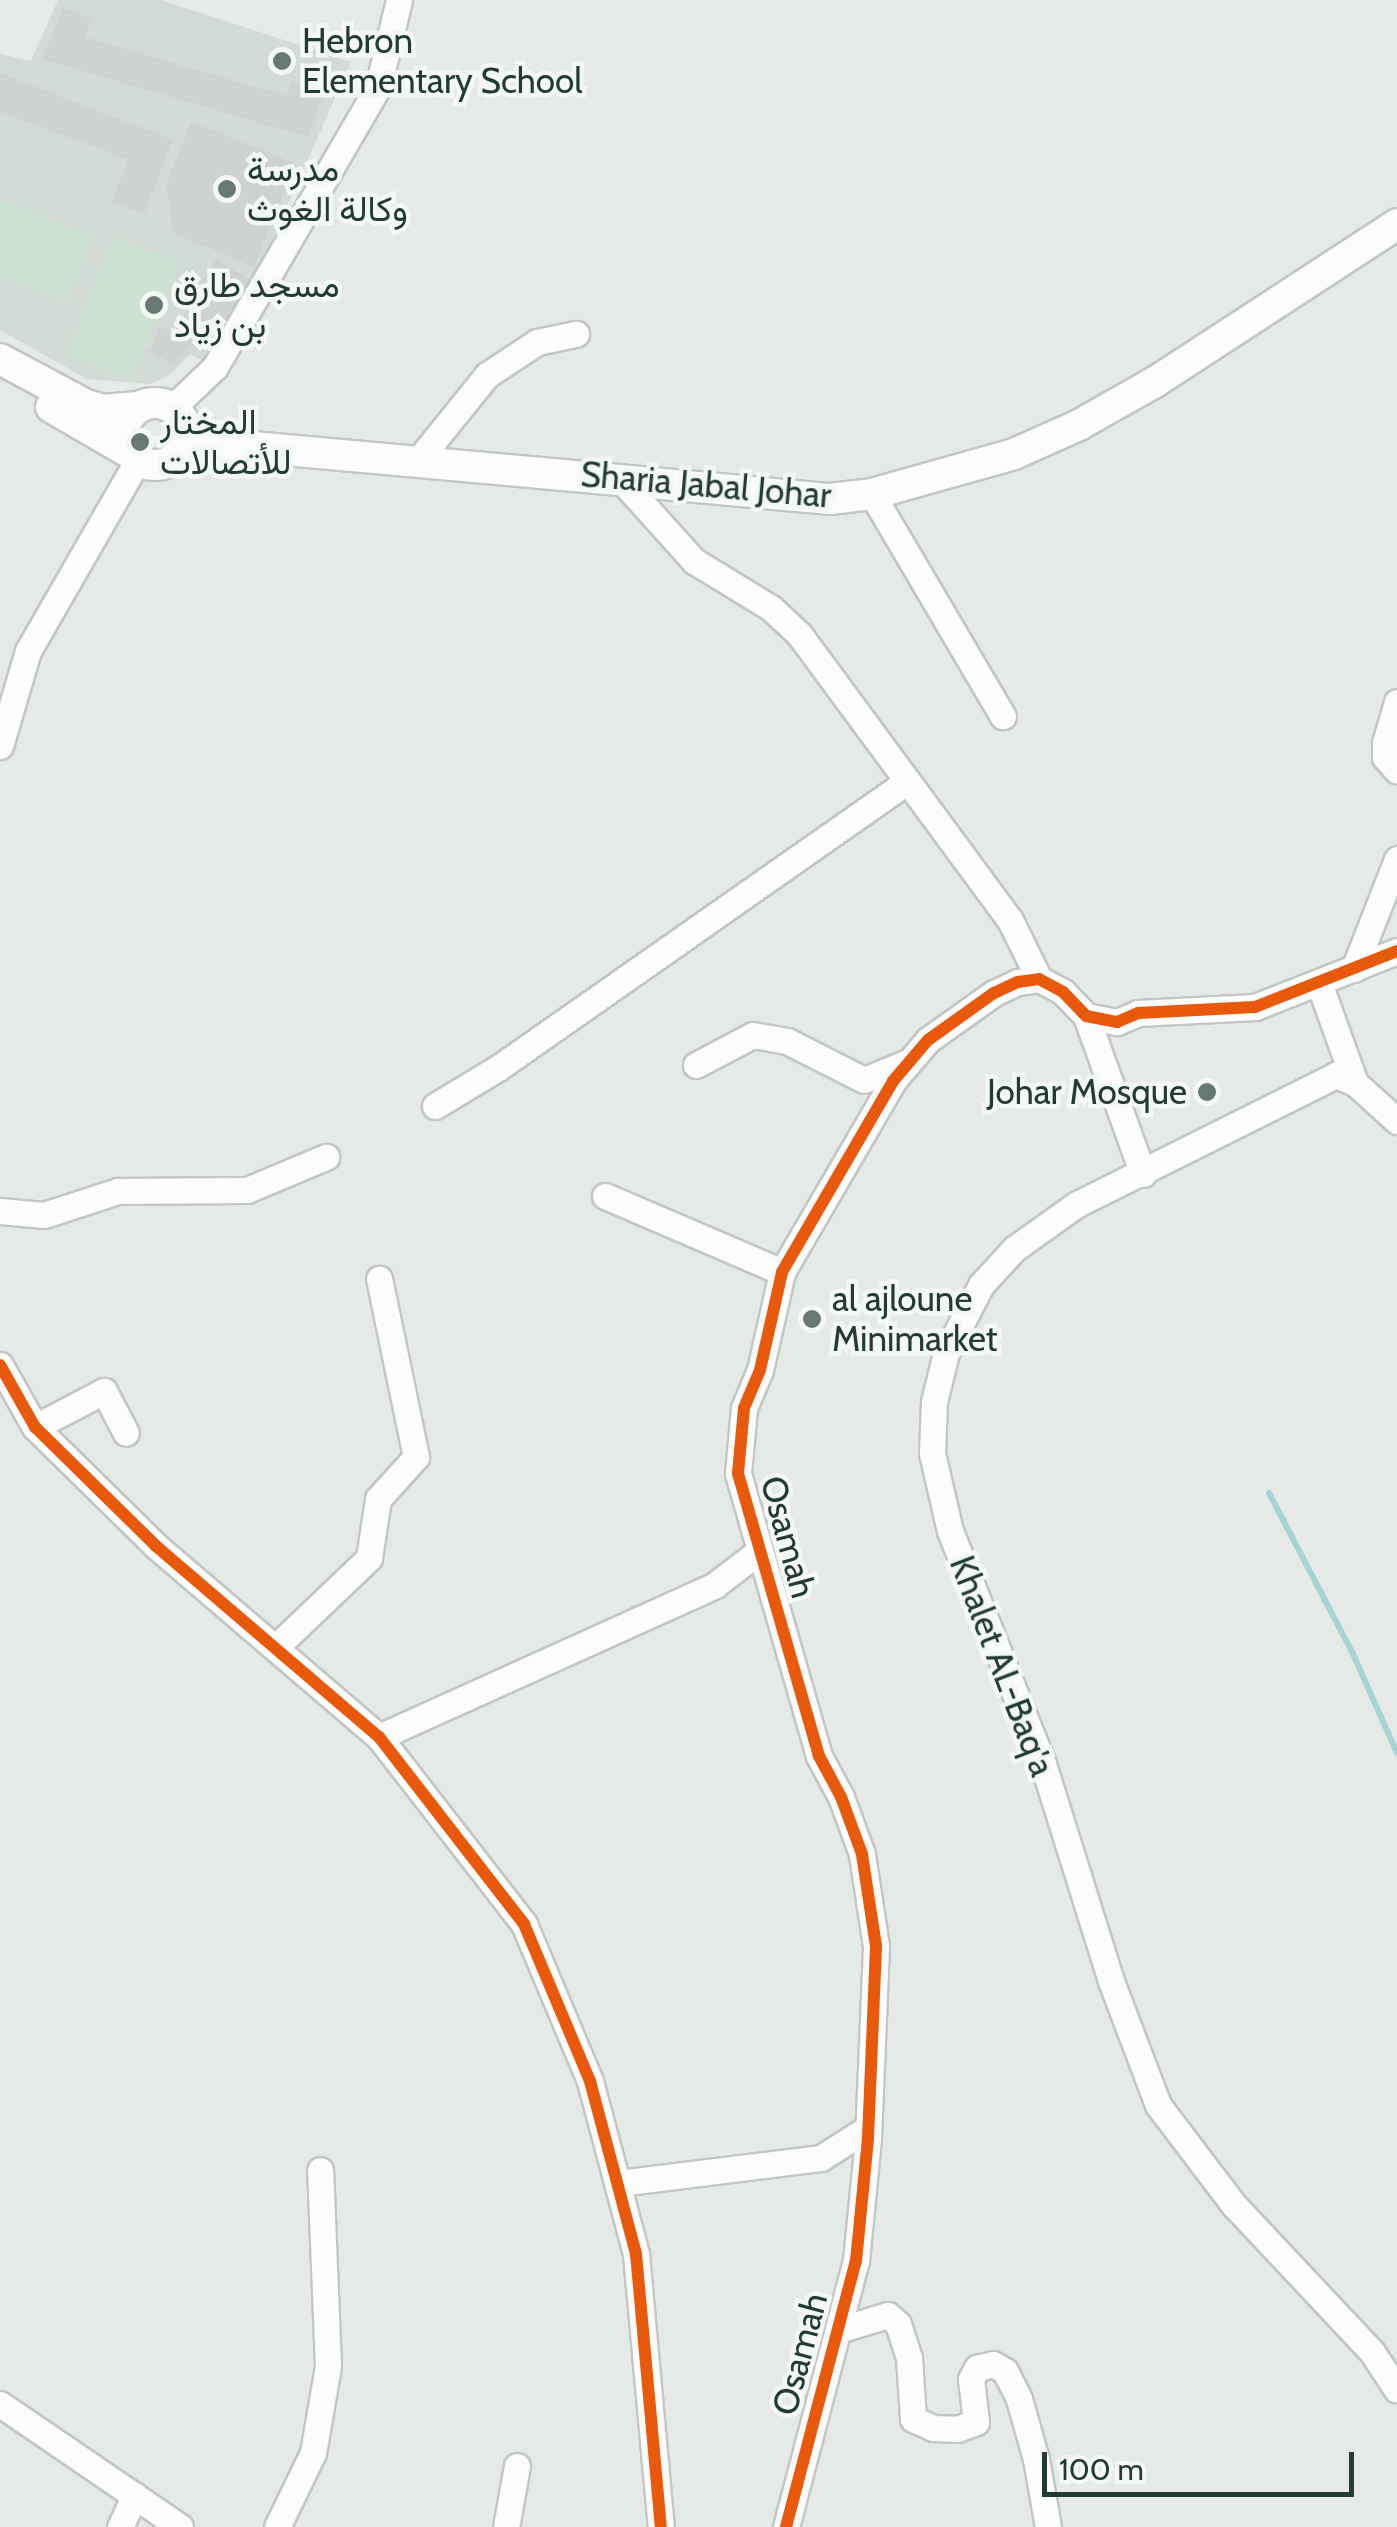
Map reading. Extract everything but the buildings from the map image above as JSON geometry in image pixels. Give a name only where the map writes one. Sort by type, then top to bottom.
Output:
[{"type":"street","points":[[174,407],[215,367],[378,87],[398,0]]},
{"type":"street","name":"Sharia Jabal Johar","points":[[186,440],[420,458],[830,499],[872,494],[1014,454],[1079,424],[1155,382],[1394,232]]},
{"type":"street","points":[[420,458],[488,375],[537,342],[576,334]]},
{"type":"street","points":[[0,359],[86,405],[119,411],[156,402],[174,407],[185,422],[186,440],[171,461],[154,465],[0,379]]},
{"type":"street","points":[[0,743],[28,650],[134,456],[124,428],[138,407]]},
{"type":"street","points":[[622,480],[694,560],[771,608],[799,634],[905,783],[1010,920],[1039,980],[1064,992],[1086,1016],[1143,1174]]},
{"type":"street","points":[[872,494],[1003,716]]},
{"type":"street","points":[[1397,702],[1385,757],[1397,771]]},
{"type":"street","points":[[435,1106],[498,1068],[905,783]]},
{"type":"street","points":[[1354,969],[1397,859]]},
{"type":"street","points":[[1086,1016],[1109,1023],[1138,1014],[1256,1007],[1397,951]]},
{"type":"street","name":"Osamah","points":[[786,2527],[856,2260],[876,1972],[869,1885],[853,1825],[819,1756],[742,1495],[738,1452],[744,1408],[760,1370],[782,1272],[908,1062],[971,1006],[1014,983],[1039,980]]},
{"type":"street","points":[[1319,983],[1355,1083],[1397,1121]]},
{"type":"street","points":[[696,1065],[753,1036],[800,1046],[864,1080],[908,1062]]},
{"type":"street","name":"Khalet AL-Baq'a","points":[[1355,1083],[1336,1076],[1055,1217],[1014,1249],[981,1285],[956,1329],[939,1377],[932,1428],[935,1478],[950,1531],[1043,1764],[1111,1981],[1158,2104],[1234,2205],[1372,2352],[1397,2390]]},
{"type":"street","points":[[0,1210],[44,1214],[118,1191],[247,1190],[326,1158]]},
{"type":"street","points":[[605,1196],[782,1272]]},
{"type":"street","points":[[277,1646],[369,1558],[378,1498],[416,1457],[380,1279]]},
{"type":"street","points":[[0,1364],[35,1426],[156,1546],[379,1737],[524,1924],[590,2081],[636,2254],[661,2527]]},
{"type":"street","points":[[35,1426],[104,1392],[126,1433]]},
{"type":"street","points":[[379,1737],[715,1585],[758,1552]]},
{"type":"street","points":[[619,2183],[821,2158],[868,2128]]},
{"type":"street","points":[[276,2527],[313,2453],[328,2366],[320,2170]]},
{"type":"street","points":[[838,2330],[888,2315],[898,2324],[908,2358],[914,2419],[933,2428],[957,2428],[976,2422],[970,2379],[977,2368],[992,2364],[1005,2371],[1019,2398],[1036,2459],[1048,2527]]},
{"type":"street","points":[[0,2404],[180,2527]]},
{"type":"street","points":[[506,2527],[517,2466]]},
{"type":"street","points":[[120,2527],[136,2496]]},
{"type":"shaded area","points":[[58,0],[161,0],[351,62],[258,272],[208,362],[190,355],[168,376],[151,384],[87,379],[0,330],[0,54],[31,61]]},
{"type":"green space","points":[[0,200],[93,236],[67,302],[0,276]]},
{"type":"green space","points":[[113,236],[178,262],[132,380],[67,355]]},
{"type":"waterway","points":[[1269,1493],[1353,1654],[1397,1753]]},
{"type":"cycle path","points":[[786,2527],[856,2261],[868,2138],[876,1946],[862,1854],[841,1797],[819,1756],[738,1473],[744,1408],[760,1370],[782,1272],[893,1081],[928,1040],[994,993],[1018,982],[1039,979],[1063,992],[1086,1016],[1117,1022],[1138,1013],[1255,1007],[1397,951]]},
{"type":"cycle path","points":[[0,1365],[35,1427],[156,1546],[379,1737],[524,1924],[590,2081],[636,2254],[661,2527]]},
{"type":"place","name":"Hebron Elementary School","points":[[282,61]]},
{"type":"place","name":"مدرسة وكالة الغوث","points":[[227,189]]},
{"type":"place","name":"مسجد طارق بن زياد","points":[[154,305]]},
{"type":"place","name":"المختار للأتصالات","points":[[140,442]]},
{"type":"place","name":"Johar Mosque","points":[[1207,1092]]},
{"type":"place","name":"al ajloune Minimarket","points":[[812,1319]]}]
